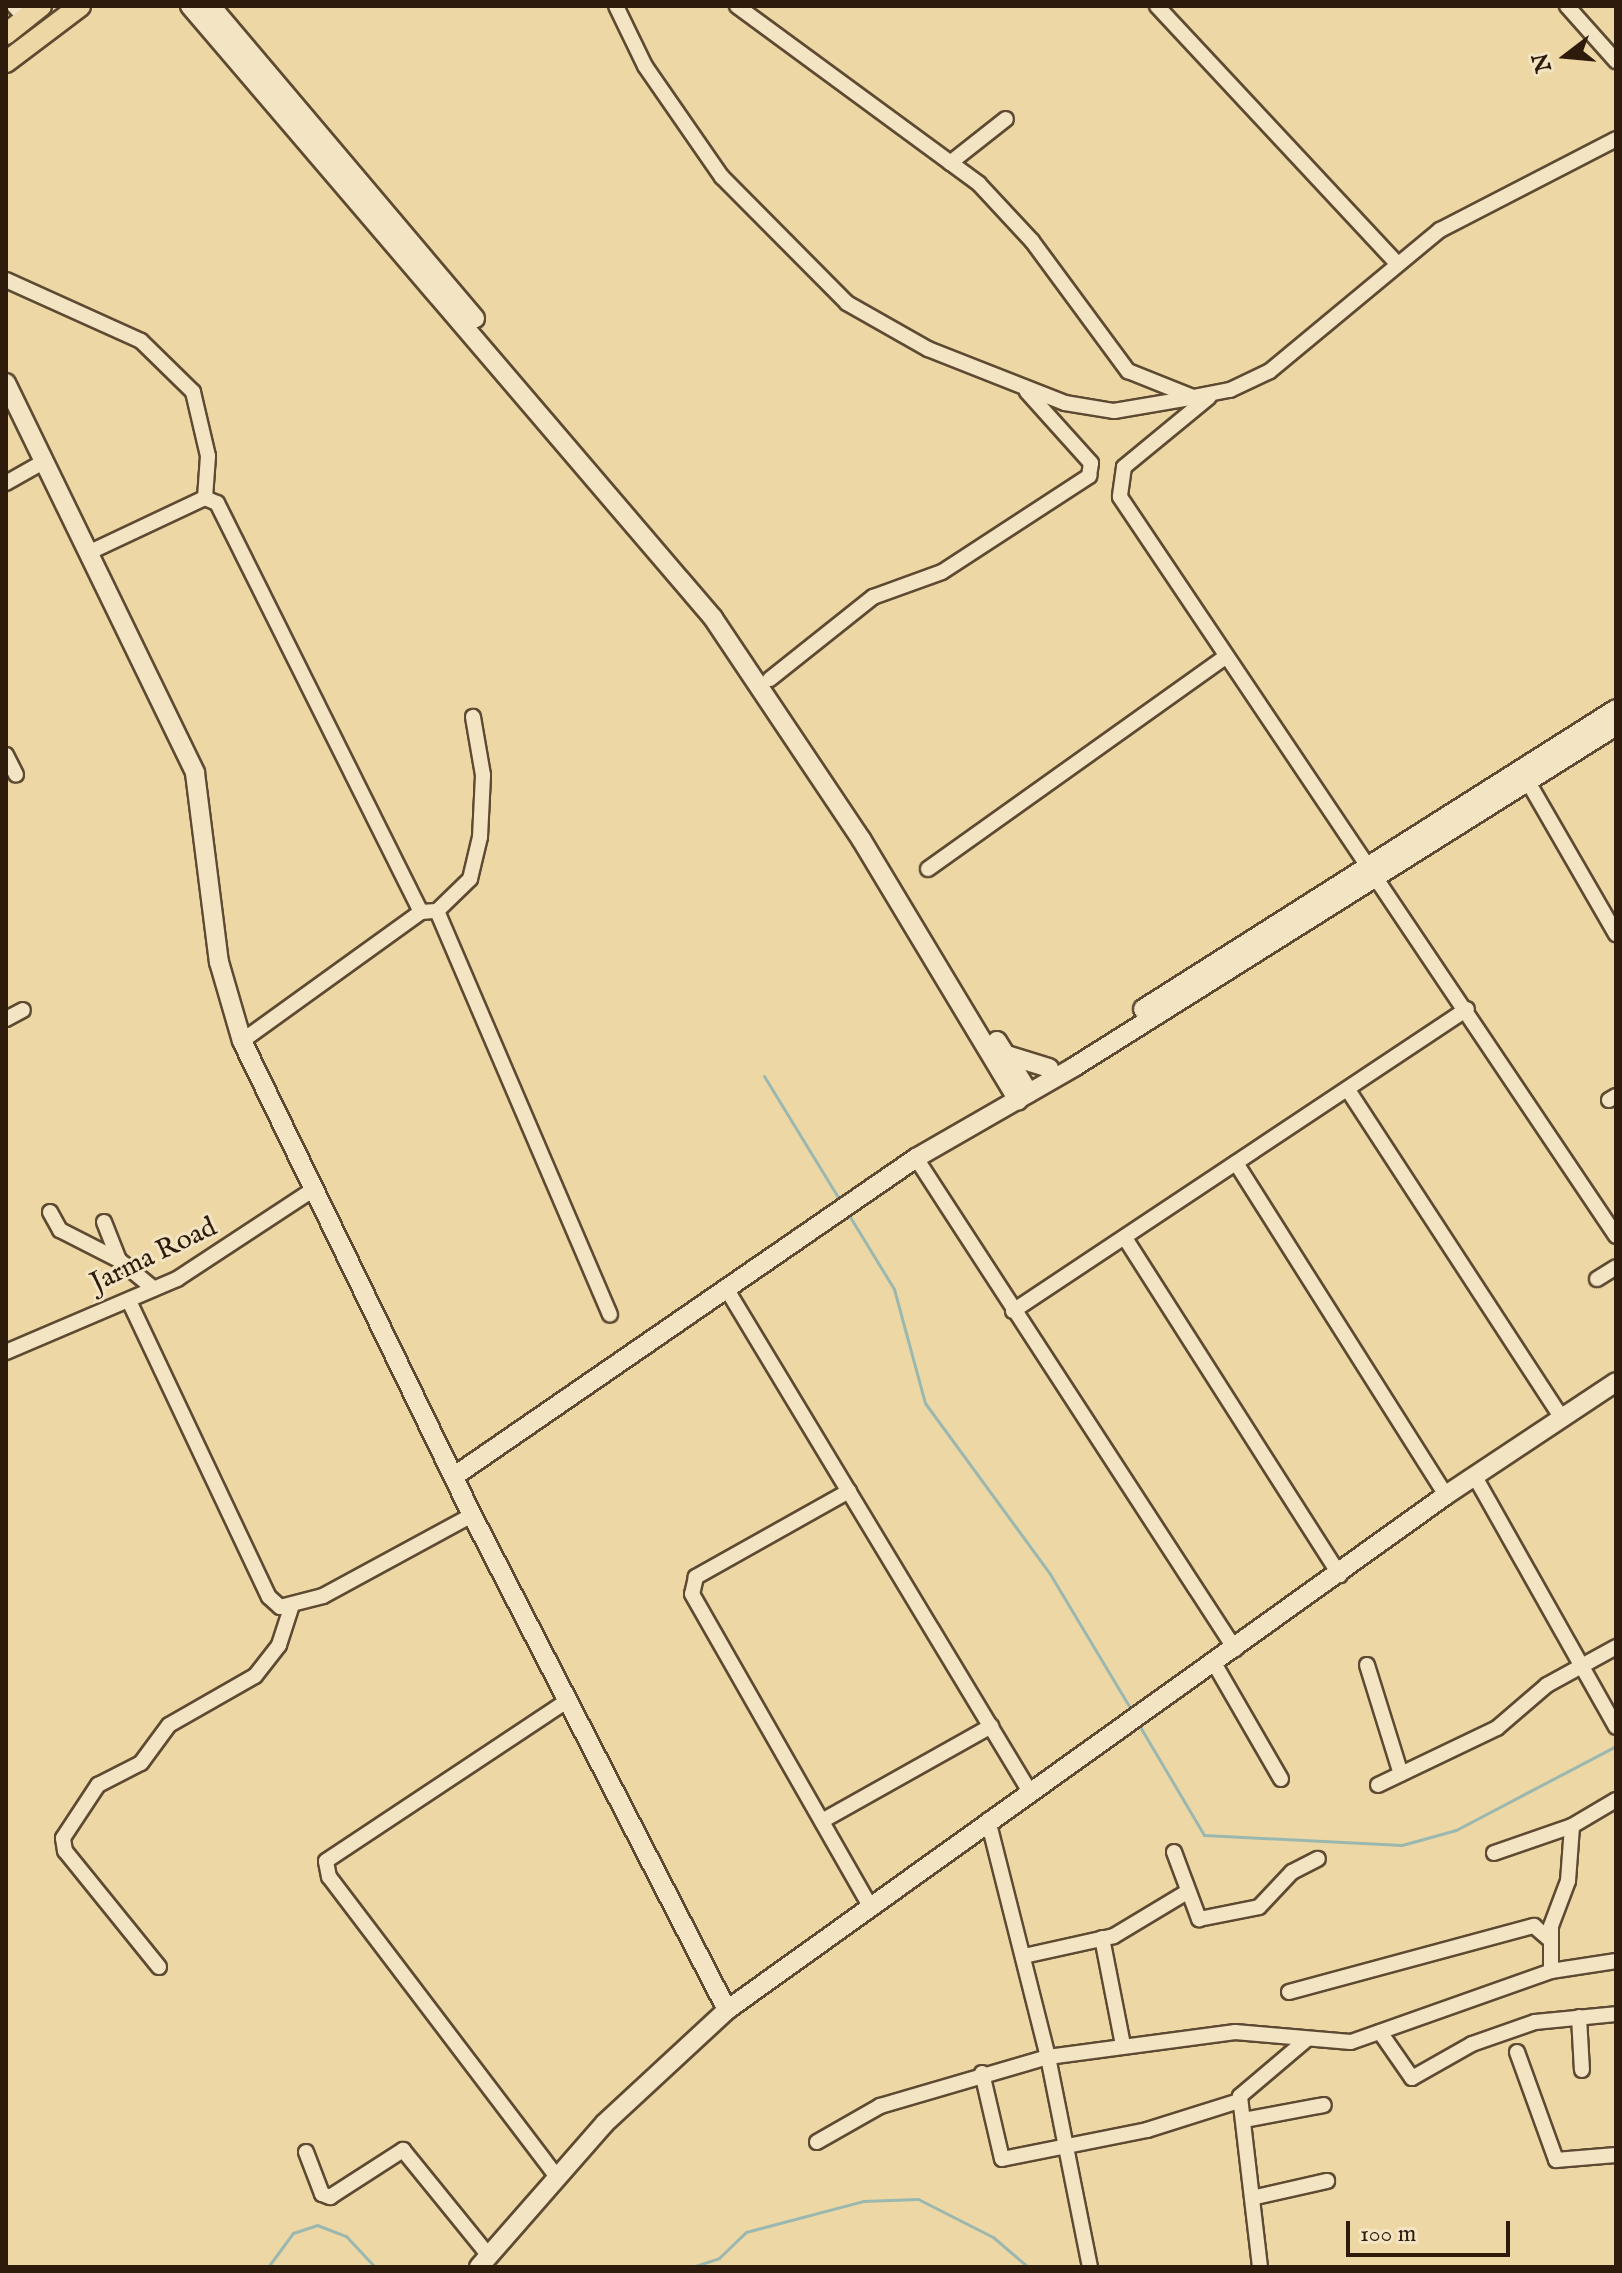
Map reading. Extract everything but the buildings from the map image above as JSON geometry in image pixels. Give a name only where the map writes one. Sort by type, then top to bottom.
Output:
[{"type":"main road","points":[[6,62],[80,6]]},
{"type":"main road","points":[[6,34],[27,10]]},
{"type":"street","points":[[190,6],[713,618],[861,839],[999,1056],[1001,1088],[992,1109]]},
{"type":"street","points":[[211,6],[714,600],[770,679],[1021,1092]]},
{"type":"street","points":[[616,6],[685,126],[799,262],[847,303],[928,349],[1024,389],[1114,411],[1209,397]]},
{"type":"street","points":[[737,6],[950,163],[1005,209],[1128,371],[1193,397]]},
{"type":"street","points":[[1157,6],[1395,261]]},
{"type":"street","points":[[1567,6],[1616,61]]},
{"type":"street","points":[[950,163],[1006,119]]},
{"type":"street","points":[[1616,139],[1484,205],[1395,261],[1292,355],[1209,397],[1124,467],[1118,489],[1225,657],[1374,871],[1616,1236]]},
{"type":"street","points":[[6,280],[141,341],[193,392],[208,460],[205,498]]},
{"type":"street","points":[[6,383],[90,552],[198,783],[219,962],[242,1041],[456,1475],[472,1515],[727,2010]]},
{"type":"street","points":[[770,679],[873,597],[956,565],[1089,476],[1091,463],[1024,389]]},
{"type":"street","points":[[6,483],[45,461]]},
{"type":"street","points":[[90,552],[205,498],[217,503],[421,912]]},
{"type":"street","points":[[928,869],[1225,657]]},
{"type":"street","points":[[456,1475],[916,1158],[1374,871],[1616,709]]},
{"type":"street","points":[[242,1041],[421,912],[437,911],[470,879],[480,837],[483,775],[473,717]]},
{"type":"street","points":[[1021,1092],[1049,1068],[1616,726]]},
{"type":"street","points":[[6,755],[16,775]]},
{"type":"street","points":[[1527,780],[1616,934]]},
{"type":"street","points":[[437,911],[610,1315]]},
{"type":"street","points":[[1013,1311],[1467,1009]]},
{"type":"street","points":[[6,1019],[23,1010]]},
{"type":"street","points":[[999,1056],[1049,1068]]},
{"type":"street","points":[[1348,1090],[1561,1417]]},
{"type":"street","points":[[916,1158],[1235,1649]]},
{"type":"street","points":[[1236,1163],[1446,1495]]},
{"type":"street","name":"Jarma Road","points":[[6,1352],[154,1289],[270,1224],[314,1189]]},
{"type":"street","points":[[50,1212],[60,1230],[119,1260],[154,1289]]},
{"type":"street","points":[[104,1222],[119,1260]]},
{"type":"street","points":[[1125,1238],[1340,1575]]},
{"type":"street","points":[[1597,1279],[1616,1267]]},
{"type":"street","points":[[726,1288],[1030,1792]]},
{"type":"street","points":[[129,1301],[269,1597],[291,1608]]},
{"type":"street","points":[[306,2152],[322,2194],[330,2197],[403,2150],[484,2262],[557,2177],[727,2010],[988,1820],[1340,1575],[1474,1475],[1616,1382]]},
{"type":"street","points":[[1474,1475],[1616,1727]]},
{"type":"street","points":[[849,1491],[692,1586],[695,1604],[870,1906]]},
{"type":"street","points":[[159,1967],[65,1851],[63,1838],[98,1785],[141,1763],[169,1725],[255,1676],[279,1645],[291,1608],[472,1515]]},
{"type":"street","points":[[1378,1785],[1497,1728],[1582,1662],[1616,1647]]},
{"type":"street","points":[[1214,1663],[1281,1779]]},
{"type":"street","points":[[1367,1665],[1401,1774]]},
{"type":"street","points":[[557,2177],[329,1877],[326,1861],[568,1700]]},
{"type":"street","points":[[822,1821],[991,1726]]},
{"type":"street","points":[[1494,1853],[1572,1826],[1616,1800]]},
{"type":"street","points":[[988,1820],[1048,2057],[1090,2267]]},
{"type":"street","points":[[1551,1971],[1550,1940],[1568,1881],[1572,1826]]},
{"type":"street","points":[[1174,1852],[1199,1919],[1259,1907],[1292,1872],[1318,1859]]},
{"type":"street","points":[[1024,1956],[1102,1938],[1187,1892]]},
{"type":"street","points":[[1289,1992],[1534,1926],[1550,1940]]},
{"type":"street","points":[[1102,1938],[1123,2045]]},
{"type":"street","points":[[817,2142],[880,2106],[982,2073],[1048,2057],[1123,2045],[1254,2031],[1335,2044],[1380,2032],[1551,1971],[1616,1961]]},
{"type":"street","points":[[1380,2032],[1412,2078],[1472,2044],[1545,2019],[1616,2014]]},
{"type":"street","points":[[1579,2017],[1582,2070]]},
{"type":"street","points":[[1260,2267],[1256,2197],[1239,2101],[1246,2087],[1306,2040]]},
{"type":"street","points":[[1517,2052],[1556,2160],[1616,2155]]},
{"type":"street","points":[[982,2073],[1000,2157],[1066,2148],[1239,2101]]},
{"type":"street","points":[[1244,2120],[1324,2105]]},
{"type":"street","points":[[1256,2197],[1327,2181]]},
{"type":"waterway","points":[[764,1076],[841,1202]]},
{"type":"waterway","points":[[847,1212],[894,1289],[925,1403],[1050,1574],[1132,1711]]},
{"type":"waterway","points":[[1139,1725],[1204,1835],[1402,1845],[1456,1830],[1616,1746]]},
{"type":"waterway","points":[[692,2267],[719,2258],[746,2232],[863,2201],[918,2199],[993,2237],[1028,2267]]},
{"type":"waterway","points":[[268,2267],[293,2233],[317,2225],[346,2236],[375,2267]]}]
